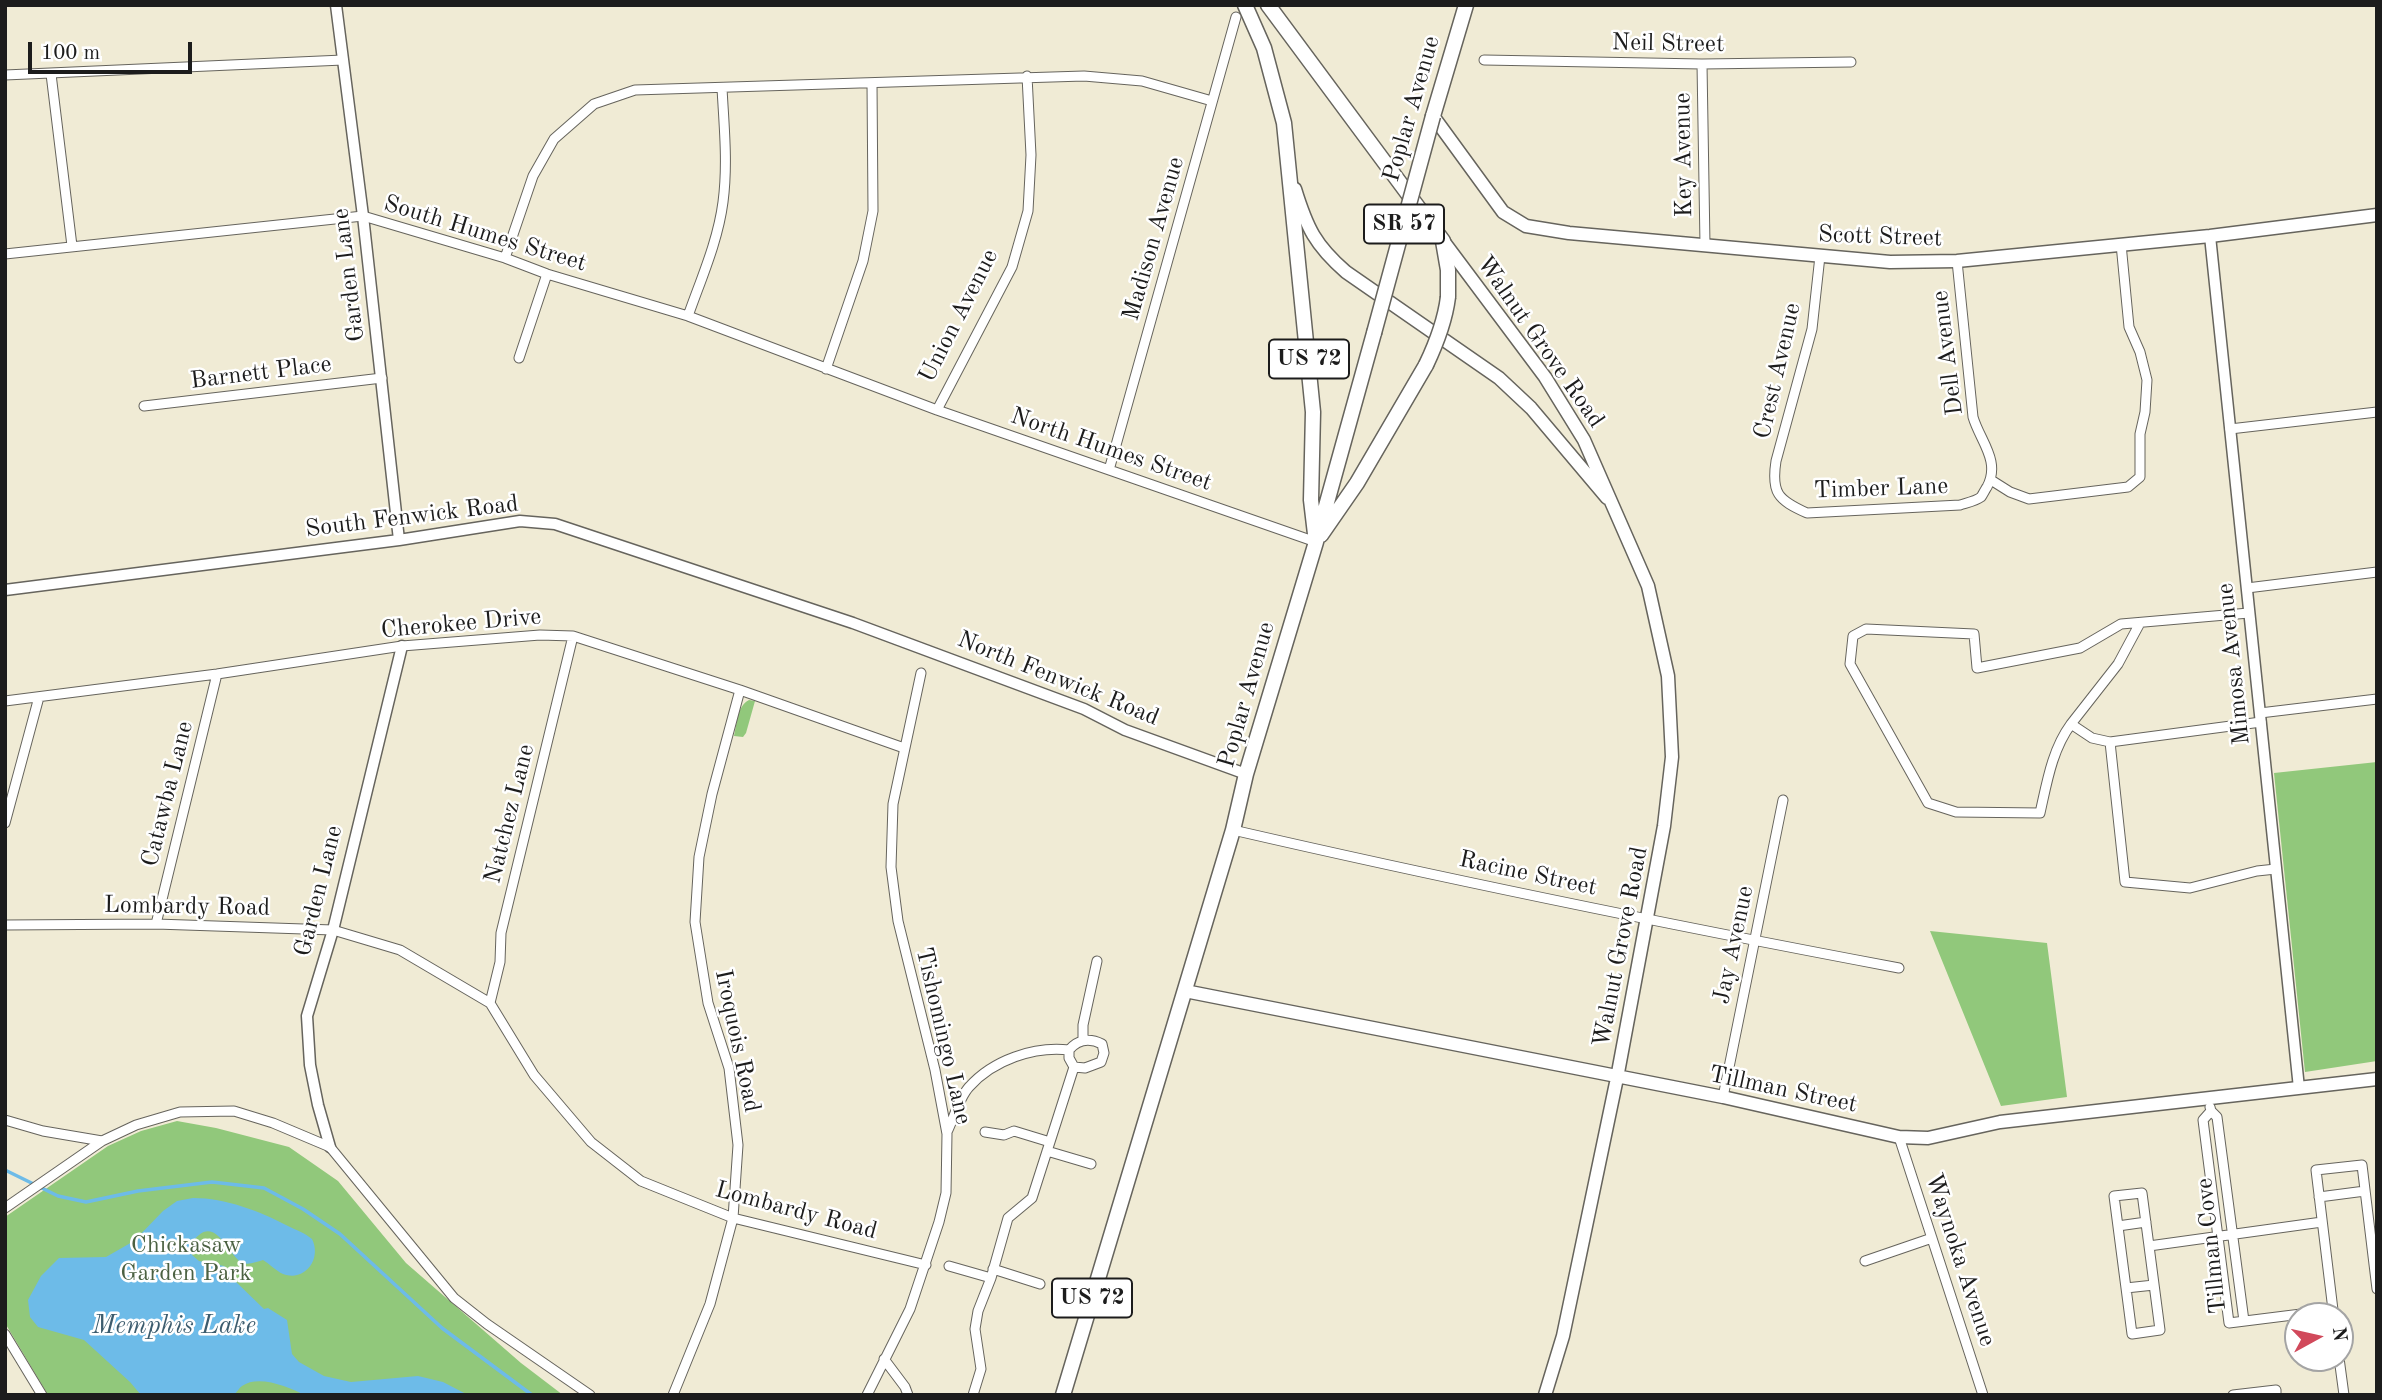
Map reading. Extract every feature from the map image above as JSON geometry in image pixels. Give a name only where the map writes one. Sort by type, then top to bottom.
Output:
[{"type":"main road","name":"US 72","points":[[1268,5],[1443,242],[1448,270],[1445,318],[1426,365],[1357,484],[1316,542]]},
{"type":"main road","name":"Poplar Avenue","points":[[1063,1395],[1233,830],[1246,774],[1316,542],[1466,5]]},
{"type":"main road","name":"US 72","points":[[1240,11],[1264,48],[1284,122],[1313,412],[1311,500],[1316,542]]},
{"type":"main road","name":"Scott Street","points":[[1433,116],[1503,212],[1526,226],[1569,233],[1819,256],[1890,261],[1957,261],[2210,236],[2377,215]]},
{"type":"main road","name":"Walnut Grove Road","points":[[1290,176],[1306,224],[1331,259],[1499,378],[1531,408],[1615,507]]},
{"type":"main road","name":"Walnut Grove Road","points":[[1443,242],[1545,377],[1584,440],[1648,586],[1668,676],[1672,757],[1664,826],[1617,1078],[1563,1336],[1545,1395]]},
{"type":"main road","name":"Tillman Street","points":[[1185,991],[1723,1097],[1899,1137],[1928,1138],[2000,1122],[2210,1105],[2299,1088],[2377,1079]]},
{"type":"street","name":"Garden Lane","points":[[336,5],[363,216],[399,540]]},
{"type":"street","name":"Madison Avenue","points":[[1109,470],[1212,101],[1240,11]]},
{"type":"street","name":"Neil Street","points":[[1484,60],[1702,64],[1851,62]]},
{"type":"street","points":[[5,75],[343,61]]},
{"type":"street","name":"Key Avenue","points":[[1702,64],[1706,245]]},
{"type":"street","points":[[51,74],[72,246]]},
{"type":"street","name":"Union Avenue","points":[[937,410],[1012,267],[1028,211],[1031,155],[1027,76]]},
{"type":"street","points":[[505,258],[533,176],[554,139],[594,104],[635,90],[1084,76],[1142,81],[1212,101]]},
{"type":"street","points":[[826,369],[863,261],[873,211],[872,83]]},
{"type":"street","points":[[688,316],[714,240],[723,202],[726,156],[723,88]]},
{"type":"street","name":"South Humes Street","points":[[5,254],[363,216],[688,316],[895,394]]},
{"type":"street","name":"Mimosa Avenue","points":[[2210,236],[2299,1088]]},
{"type":"street","points":[[1991,480],[2010,492],[2029,499],[2127,487],[2140,477],[2140,434],[2146,412],[2147,380],[2140,352],[2129,327],[2121,244]]},
{"type":"street","name":"Crest Avenue","points":[[1777,494],[1774,477],[1776,461],[1812,329],[1819,256]]},
{"type":"street","name":"Dell Avenue","points":[[1957,261],[1973,417],[1978,435],[1988,448],[1992,461],[1991,480]]},
{"type":"street","points":[[519,358],[547,274]]},
{"type":"street","name":"Barnett Place","points":[[144,406],[382,378]]},
{"type":"street","name":"North Humes Street","points":[[895,394],[1316,542]]},
{"type":"street","points":[[2230,429],[2377,412]]},
{"type":"street","name":"Timber Lane","points":[[1777,494],[1789,505],[1807,513],[1960,505],[1982,497],[1991,480]]},
{"type":"street","name":"South Fenwick Road","points":[[5,590],[399,540],[520,521],[555,524],[853,623]]},
{"type":"street","points":[[2247,588],[2377,572]]},
{"type":"street","points":[[2140,622],[2118,664],[2061,738],[2040,813],[1956,812],[1928,803],[1850,664],[1853,636],[1866,629],[1974,634],[1977,668],[2080,648],[2121,624],[2140,622],[2249,613]]},
{"type":"street","name":"North Fenwick Road","points":[[853,623],[1084,709],[1125,730],[1246,774]]},
{"type":"street","name":"Cherokee Drive","points":[[5,701],[218,674],[402,646],[540,635],[573,636],[740,690],[904,748]]},
{"type":"street","name":"Natchez Lane","points":[[490,1003],[500,962],[501,933],[573,636]]},
{"type":"street","name":"Garden Lane","points":[[330,1147],[310,1065],[307,1016],[332,930],[402,646]]},
{"type":"street","name":"Tishomingo Lane","points":[[867,1395],[910,1309],[926,1265],[946,1193],[947,1134],[935,1070],[898,921],[892,886],[891,816],[921,673]]},
{"type":"street","name":"Catawba Lane","points":[[156,924],[218,674]]},
{"type":"street","name":"Iroquois Road","points":[[673,1395],[710,1304],[733,1218],[738,1145],[729,1068],[708,1003],[695,922],[699,857],[712,794],[740,690]]},
{"type":"street","points":[[5,823],[39,697]]},
{"type":"street","points":[[2071,724],[2092,738],[2110,741],[2377,699]]},
{"type":"street","points":[[2110,741],[2125,882],[2190,888],[2276,869]]},
{"type":"street","name":"Jay Avenue","points":[[1723,1097],[1783,800]]},
{"type":"street","name":"Racine Street","points":[[1233,830],[1360,860],[1899,968]]},
{"type":"street","name":"Lombardy Road","points":[[5,925],[156,924],[332,930],[400,950],[490,1003],[534,1075],[591,1142],[641,1181],[733,1218],[926,1265]]},
{"type":"street","points":[[1083,1040],[1083,1025],[1097,961]]},
{"type":"street","points":[[1069,1050],[1074,1043],[1083,1040],[1094,1040],[1102,1044],[1101,1062],[1086,1068],[1074,1067]]},
{"type":"street","points":[[947,1134],[968,1088],[997,1064],[1049,1048],[1069,1050]]},
{"type":"street","points":[[973,1395],[981,1369],[975,1329],[978,1311],[1008,1218],[1032,1198],[1074,1067],[1069,1050]]},
{"type":"street","name":"Tillman Cove","points":[[2210,1105],[2217,1117],[2244,1321],[2230,1323],[2203,1120],[2210,1105]]},
{"type":"street","points":[[5,1208],[102,1141],[136,1125],[180,1112],[234,1111],[274,1123],[330,1147],[454,1298],[590,1395]]},
{"type":"street","points":[[5,1119],[43,1131],[102,1141]]},
{"type":"street","points":[[985,1132],[1004,1135],[1014,1131],[1091,1164]]},
{"type":"street","name":"Waynoka Avenue","points":[[1899,1137],[1983,1395]]},
{"type":"street","points":[[2332,1302],[2315,1170],[2362,1165],[2377,1289]]},
{"type":"street","points":[[2319,1197],[2365,1191]]},
{"type":"street","points":[[2143,1193],[2146,1222],[2160,1330],[2132,1334],[2114,1196],[2143,1193]]},
{"type":"street","points":[[2213,1199],[2228,1197]]},
{"type":"street","points":[[2118,1226],[2146,1222]]},
{"type":"street","points":[[2149,1246],[2322,1222]]},
{"type":"street","points":[[1865,1261],[1933,1238]]},
{"type":"street","points":[[949,1266],[1040,1284]]},
{"type":"street","points":[[2126,1289],[2154,1285]]},
{"type":"street","points":[[2244,1321],[2284,1317]]},
{"type":"street","points":[[5,1334],[42,1395]]},
{"type":"street","points":[[884,1359],[908,1395]]},
{"type":"street","points":[[2341,1372],[2344,1395]]},
{"type":"street","points":[[2233,1395],[2276,1390],[2276,1395]]},
{"type":"green space","points":[[749,700],[755,701],[746,733],[743,737],[734,736],[740,711]]},
{"type":"green space","points":[[2377,762],[2377,1061],[2305,1072],[2274,773]]},
{"type":"green space","points":[[1930,931],[2047,943],[2067,1097],[2001,1106]]},
{"type":"green space","name":"Chickasaw Garden Park","points":[[177,1121],[289,1147],[338,1181],[406,1263],[521,1363],[563,1395],[48,1395],[5,1323],[5,1217],[108,1146],[141,1131]]},
{"type":"water","name":"Memphis Lake","points":[[193,1198],[242,1206],[277,1220],[312,1239],[315,1254],[310,1267],[291,1276],[280,1273],[263,1260],[249,1264],[241,1262],[217,1235],[211,1232],[199,1235],[192,1247],[192,1255],[199,1261],[224,1266],[235,1275],[234,1280],[264,1309],[268,1308],[287,1320],[292,1354],[299,1362],[324,1376],[351,1382],[418,1376],[443,1382],[468,1395],[305,1395],[282,1385],[256,1381],[242,1386],[234,1395],[141,1395],[84,1340],[38,1327],[30,1317],[28,1300],[41,1276],[59,1258],[106,1257],[134,1241],[163,1211],[177,1201]]},
{"type":"waterway","points":[[5,1170],[58,1196],[86,1202],[138,1191],[212,1182],[264,1188],[303,1209],[340,1234],[442,1328],[532,1395]]}]
